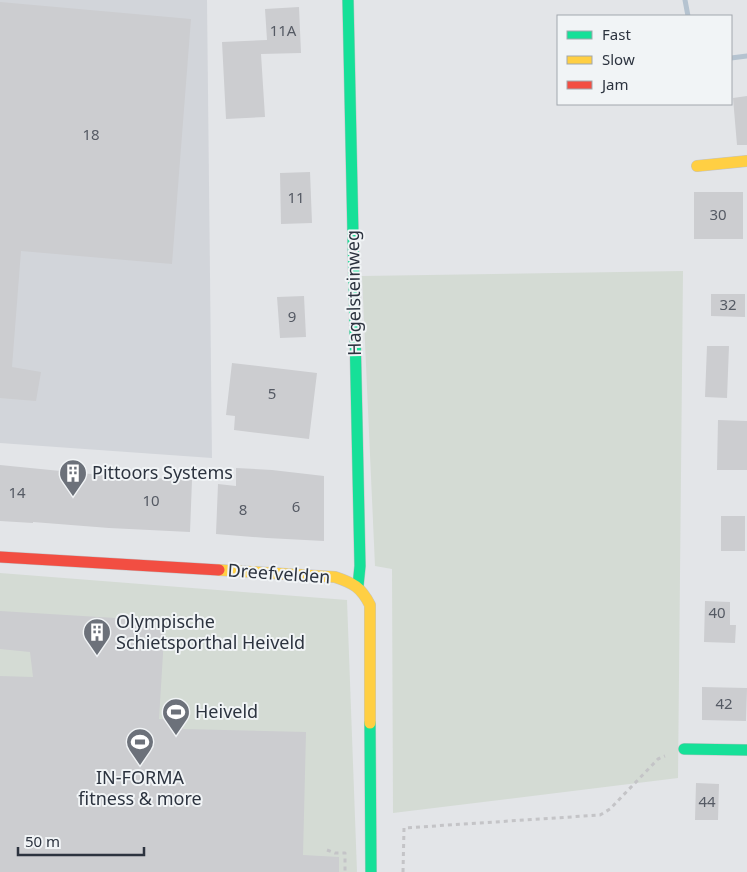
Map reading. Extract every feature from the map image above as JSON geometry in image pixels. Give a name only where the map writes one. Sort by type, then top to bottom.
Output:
[{"type":"street","name":"Hagelsteinweg","points":[[348,0],[360,556],[358,586]]},
{"type":"street","points":[[697,166],[747,161]]},
{"type":"street","name":"Dreefvelden","points":[[0,557],[335,577],[358,586]]},
{"type":"street","points":[[358,586],[365,594],[370,605],[371,872]]},
{"type":"street","points":[[684,748],[747,750]]},
{"type":"path","points":[[403,872],[404,828],[600,815],[610,809],[658,759],[684,748]]},
{"type":"path","points":[[326,850],[334,853],[345,853],[345,872]]},
{"type":"shaded area","points":[[0,0],[207,0],[212,458],[0,443]]},
{"type":"shaded area","points":[[683,271],[678,778],[393,813],[392,569],[375,566],[362,276]]},
{"type":"shaded area","name":"Heiveld","points":[[0,573],[347,600],[357,872],[0,872]]},
{"type":"building","points":[[0,2],[191,19],[172,264],[21,251],[12,367],[41,372],[36,401],[0,398]]},
{"type":"building","points":[[299,7],[301,53],[261,54],[265,117],[226,119],[222,42],[267,40],[265,9]]},
{"type":"building","points":[[747,96],[747,145],[737,145],[733,98]]},
{"type":"building","points":[[310,172],[312,223],[281,224],[280,173]]},
{"type":"building","points":[[694,192],[743,192],[743,239],[694,239]]},
{"type":"building","points":[[711,294],[745,294],[745,317],[711,316]]},
{"type":"building","points":[[304,296],[306,337],[280,338],[277,297]]},
{"type":"building","points":[[707,346],[729,346],[727,398],[705,397]]},
{"type":"building","points":[[232,363],[317,373],[309,439],[234,430],[235,416],[226,415]]},
{"type":"building","points":[[718,420],[747,421],[747,470],[717,470]]},
{"type":"building","points":[[0,465],[111,476],[192,480],[190,532],[0,521]]},
{"type":"building","points":[[236,468],[324,476],[324,541],[216,534],[218,484],[236,486]]},
{"type":"building","points":[[721,516],[745,516],[745,551],[721,551]]},
{"type":"building","points":[[705,601],[730,602],[730,625],[736,625],[735,643],[704,642]]},
{"type":"building","name":"Heiveld","points":[[0,611],[165,621],[159,719],[184,719],[183,729],[306,732],[303,855],[339,857],[339,872],[0,872],[0,676],[33,677],[30,652],[0,649]]},
{"type":"building","points":[[702,687],[747,688],[746,721],[702,720]]},
{"type":"building","points":[[696,783],[719,784],[718,820],[695,820]]},
{"type":"waterway","points":[[685,0],[688,15]]},
{"type":"waterway","points":[[732,58],[747,56]]},
{"type":"traffic: fast","points":[[348,0],[360,566],[358,586]]},
{"type":"traffic: fast","points":[[370,723],[371,872]]},
{"type":"traffic: fast","points":[[684,749],[747,750]]},
{"type":"traffic: slow","points":[[697,166],[747,161]]},
{"type":"traffic: slow","points":[[219,570],[335,577],[347,581],[360,590],[370,605],[370,723]]},
{"type":"traffic: jam","points":[[0,557],[219,570]]},
{"type":"place","name":"Pittoors Systems","points":[[73,497]]},
{"type":"place","name":"Olympische Schietsporthal Heiveld","points":[[97,656]]},
{"type":"place","name":"Heiveld","points":[[176,736]]},
{"type":"place","name":"IN-FORMA fitness & more","points":[[140,766]]}]
